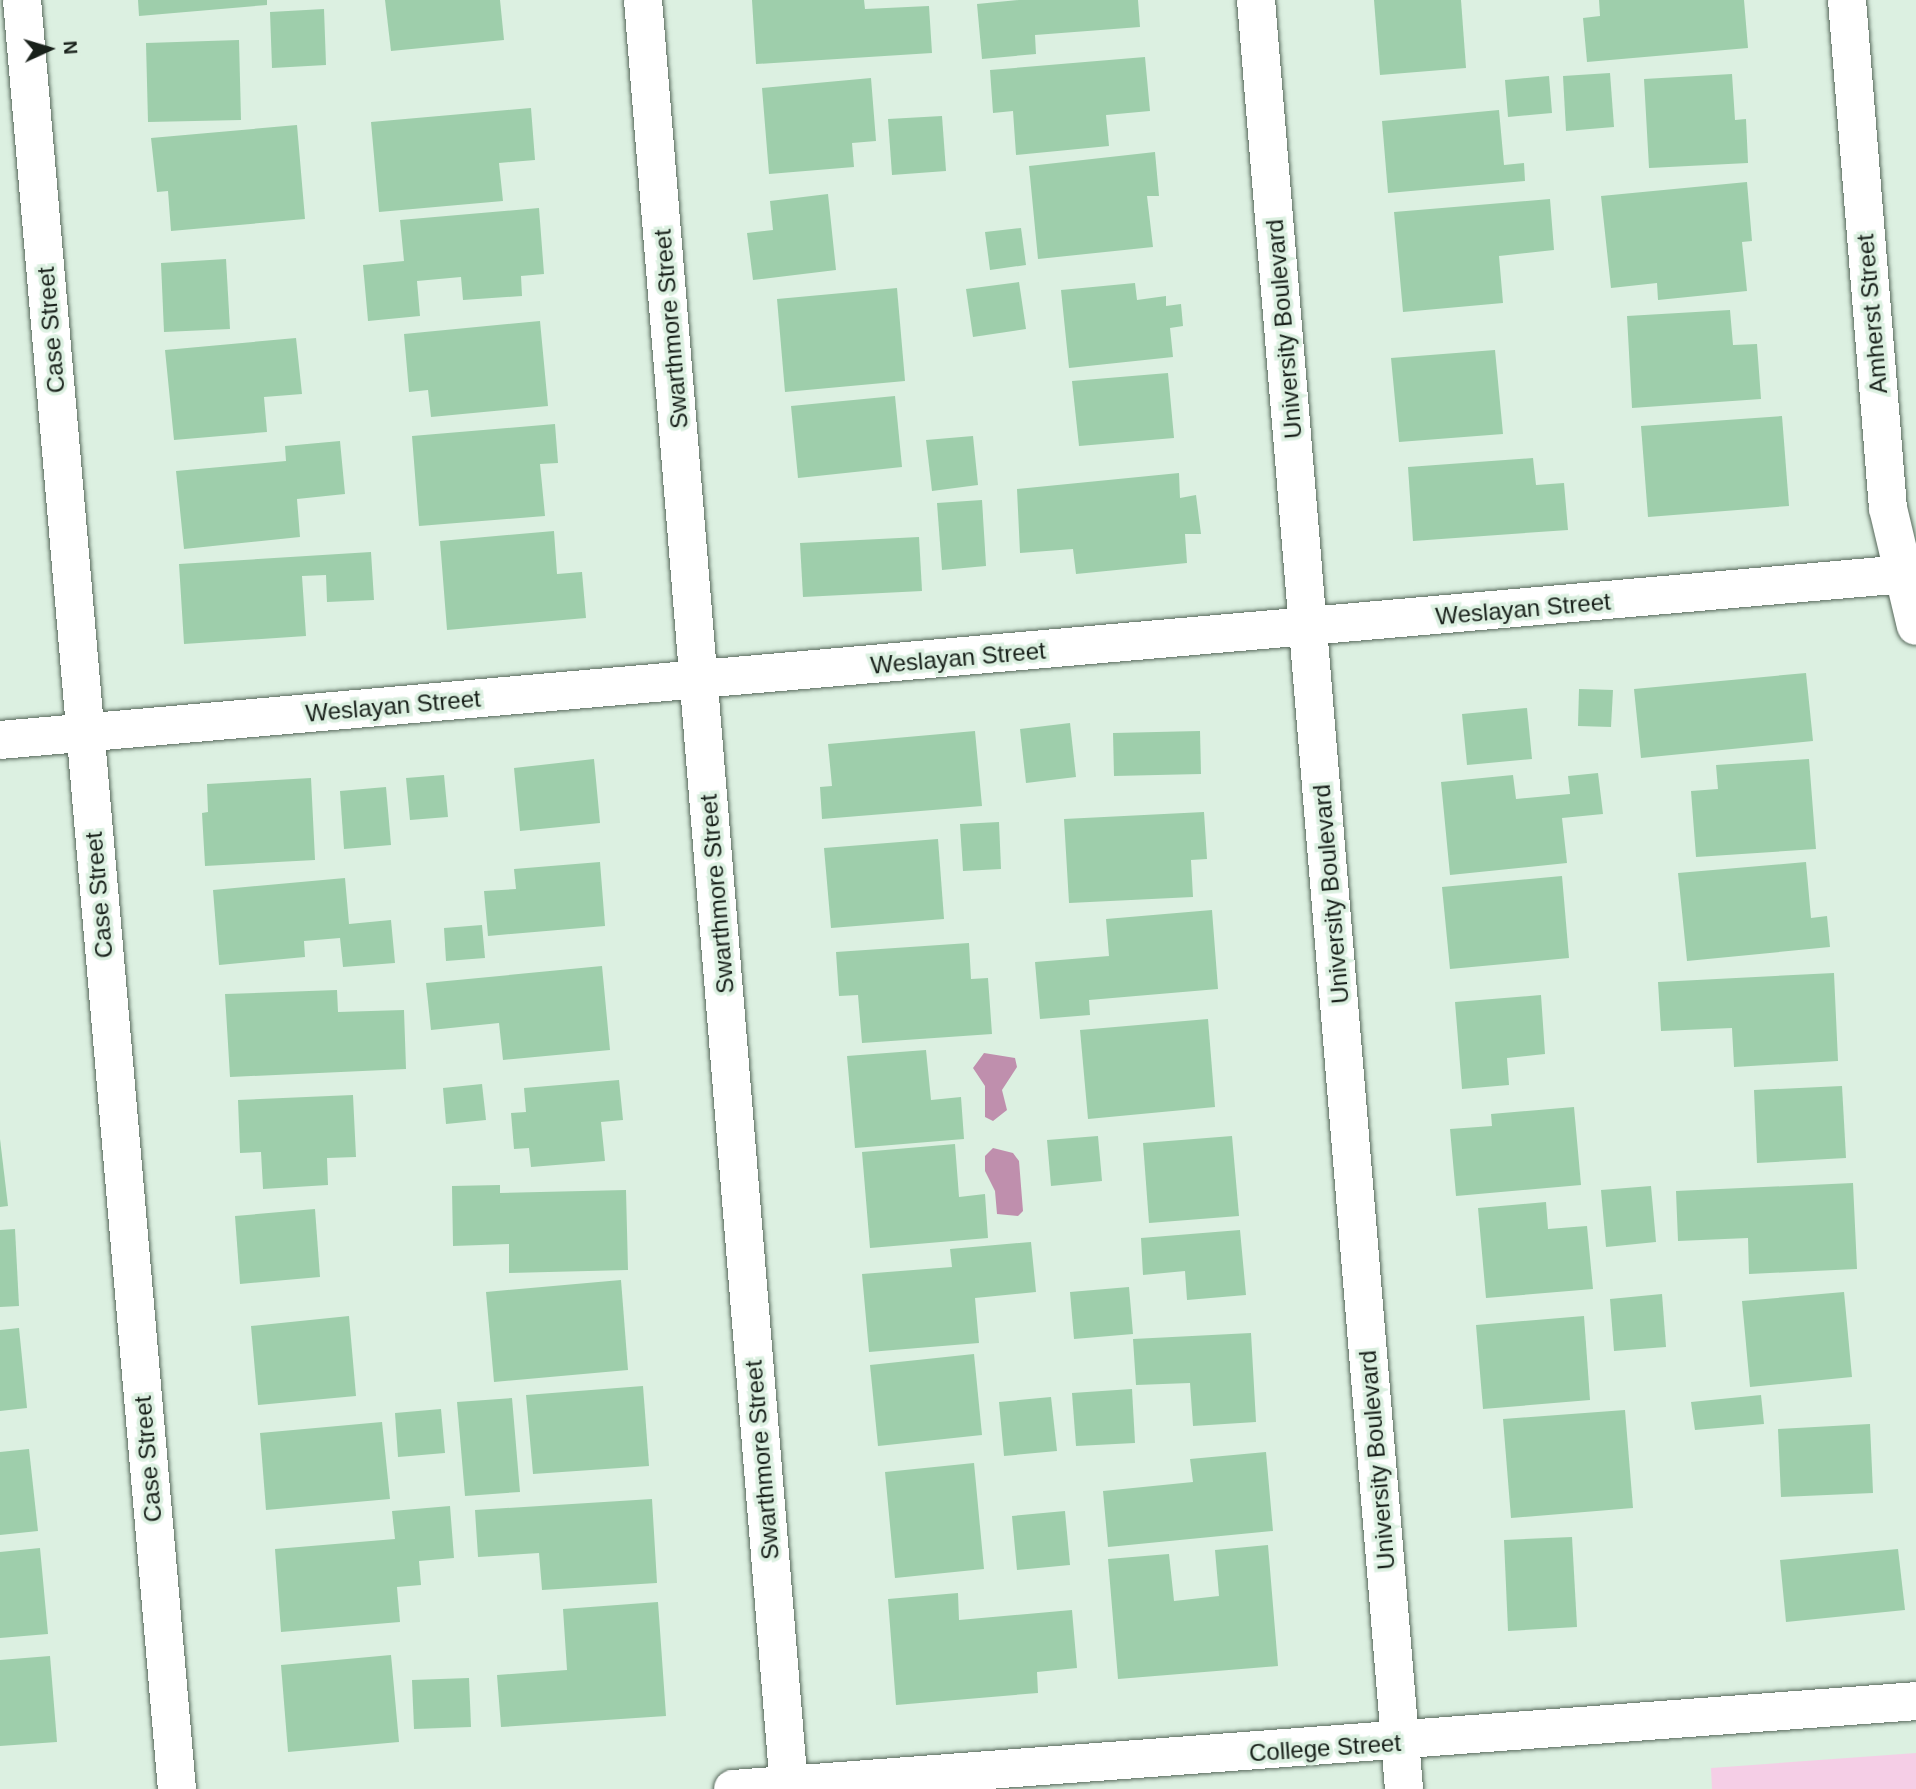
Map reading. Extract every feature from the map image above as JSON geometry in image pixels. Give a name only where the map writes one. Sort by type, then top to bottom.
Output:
[{"type":"street","name":"Case Street","points":[[22,0],[177,1789]]},
{"type":"street","name":"Swarthmore Street","points":[[643,0],[788,1786]]},
{"type":"street","name":"University Boulevard","points":[[1256,0],[1404,1789]]},
{"type":"street","name":"Amherst Street","points":[[1847,0],[1888,508],[1910,573],[1916,626]]},
{"type":"street","name":"Weslayan Street","points":[[0,740],[1309,629],[1910,573]]},
{"type":"street","name":"College Street","points":[[733,1789],[1400,1744],[1916,1701]]},
{"type":"shaded area","points":[[984,1053],[1015,1058],[1017,1067],[1002,1090],[1007,1110],[993,1121],[985,1117],[985,1086],[973,1068]]},
{"type":"shaded area","points":[[993,1148],[1013,1153],[1019,1161],[1023,1211],[1018,1216],[997,1214],[995,1191],[985,1171],[985,1156]]},
{"type":"shaded area","points":[[1916,1753],[1916,1789],[1712,1789],[1711,1768]]},
{"type":"building","points":[[138,0],[267,0],[267,5],[139,16]]},
{"type":"building","points":[[385,0],[500,0],[504,40],[391,51]]},
{"type":"building","points":[[752,0],[864,0],[865,9],[929,6],[932,53],[756,64]]},
{"type":"building","points":[[1019,0],[1138,0],[1140,27],[1035,35],[1036,54],[982,59],[977,4]]},
{"type":"building","points":[[1374,0],[1461,0],[1466,68],[1380,75]]},
{"type":"building","points":[[1599,0],[1744,0],[1748,48],[1587,62],[1583,18],[1600,16]]},
{"type":"building","points":[[324,9],[326,65],[272,68],[270,12]]},
{"type":"building","points":[[239,40],[241,120],[148,122],[146,43]]},
{"type":"building","points":[[1145,57],[1150,111],[1106,115],[1109,146],[1016,155],[1013,111],[993,113],[990,70]]},
{"type":"building","points":[[1610,73],[1614,127],[1566,131],[1563,76]]},
{"type":"building","points":[[1732,74],[1735,120],[1746,119],[1748,163],[1649,168],[1644,79]]},
{"type":"building","points":[[1549,76],[1552,113],[1508,117],[1505,80]]},
{"type":"building","points":[[871,78],[876,141],[852,143],[854,167],[769,174],[762,88]]},
{"type":"building","points":[[531,108],[535,160],[499,163],[503,201],[379,212],[371,122]]},
{"type":"building","points":[[1499,110],[1504,165],[1524,163],[1525,181],[1388,193],[1382,121]]},
{"type":"building","points":[[942,116],[946,171],[892,175],[888,119]]},
{"type":"building","points":[[297,125],[305,219],[171,231],[168,191],[157,192],[151,138]]},
{"type":"building","points":[[1155,152],[1159,196],[1147,196],[1153,247],[1038,259],[1029,166]]},
{"type":"building","points":[[1747,182],[1752,241],[1742,242],[1747,291],[1658,300],[1657,283],[1611,288],[1601,196]]},
{"type":"building","points":[[828,194],[836,270],[753,280],[747,233],[773,230],[770,201]]},
{"type":"building","points":[[1550,199],[1554,250],[1499,256],[1503,303],[1403,312],[1394,212]]},
{"type":"building","points":[[539,208],[544,274],[521,276],[522,296],[463,300],[461,277],[417,281],[420,316],[368,321],[363,265],[404,261],[400,220]]},
{"type":"building","points":[[1021,228],[1026,265],[990,270],[985,232]]},
{"type":"building","points":[[226,259],[230,329],[164,332],[161,263]]},
{"type":"building","points":[[1019,282],[1026,329],[973,337],[966,289]]},
{"type":"building","points":[[1135,283],[1137,300],[1166,296],[1166,306],[1181,304],[1183,326],[1170,328],[1173,357],[1069,368],[1061,290]]},
{"type":"building","points":[[897,288],[905,381],[785,392],[777,299]]},
{"type":"building","points":[[1730,310],[1733,345],[1757,344],[1761,399],[1632,408],[1627,316]]},
{"type":"building","points":[[540,321],[548,406],[431,417],[428,390],[409,392],[404,334]]},
{"type":"building","points":[[296,338],[302,394],[264,397],[267,432],[174,440],[165,350]]},
{"type":"building","points":[[1495,350],[1503,434],[1399,442],[1391,358]]},
{"type":"building","points":[[1168,373],[1174,438],[1079,446],[1072,381]]},
{"type":"building","points":[[895,396],[902,467],[798,478],[791,406]]},
{"type":"building","points":[[1782,416],[1789,506],[1648,517],[1641,426]]},
{"type":"building","points":[[555,424],[558,463],[540,464],[545,516],[419,526],[412,436]]},
{"type":"building","points":[[973,436],[978,485],[932,491],[926,440]]},
{"type":"building","points":[[340,441],[345,494],[297,499],[300,537],[184,549],[176,471],[286,461],[285,446]]},
{"type":"building","points":[[1533,458],[1536,485],[1564,483],[1568,530],[1413,541],[1408,467]]},
{"type":"building","points":[[1179,473],[1180,498],[1196,495],[1201,534],[1185,534],[1187,563],[1076,574],[1073,549],[1020,553],[1017,489]]},
{"type":"building","points":[[982,500],[986,566],[942,570],[937,503]]},
{"type":"building","points":[[554,531],[557,574],[582,572],[586,618],[447,630],[440,541]]},
{"type":"building","points":[[919,537],[922,591],[803,597],[800,543]]},
{"type":"building","points":[[371,552],[374,600],[327,602],[326,575],[302,576],[306,636],[184,644],[179,564]]},
{"type":"building","points":[[1806,673],[1813,741],[1641,758],[1634,689]]},
{"type":"building","points":[[1579,689],[1613,690],[1611,727],[1578,726]]},
{"type":"building","points":[[1527,708],[1532,759],[1467,765],[1462,714]]},
{"type":"building","points":[[1070,723],[1076,777],[1026,783],[1020,729]]},
{"type":"building","points":[[975,731],[982,806],[822,819],[820,787],[832,786],[828,744]]},
{"type":"building","points":[[1200,731],[1201,774],[1114,776],[1113,733]]},
{"type":"building","points":[[594,759],[600,823],[520,831],[514,768]]},
{"type":"building","points":[[1809,759],[1816,849],[1696,857],[1691,791],[1718,789],[1716,765]]},
{"type":"building","points":[[1598,773],[1603,814],[1562,818],[1567,863],[1450,875],[1441,782],[1513,775],[1516,799],[1570,794],[1568,776]]},
{"type":"building","points":[[444,775],[448,817],[410,820],[406,778]]},
{"type":"building","points":[[311,778],[315,860],[205,866],[202,813],[208,812],[207,784]]},
{"type":"building","points":[[386,787],[391,845],[344,849],[340,791]]},
{"type":"building","points":[[1204,812],[1207,859],[1191,860],[1193,897],[1069,903],[1064,819]]},
{"type":"building","points":[[999,822],[1001,869],[963,871],[960,824]]},
{"type":"building","points":[[938,839],[944,919],[831,928],[824,848]]},
{"type":"building","points":[[600,862],[605,926],[488,936],[484,891],[516,889],[514,869]]},
{"type":"building","points":[[1806,862],[1811,918],[1827,916],[1830,947],[1687,961],[1678,873]]},
{"type":"building","points":[[1562,876],[1569,958],[1450,969],[1442,887]]},
{"type":"building","points":[[345,878],[349,924],[391,920],[395,963],[343,967],[340,938],[304,941],[305,957],[219,965],[213,890]]},
{"type":"building","points":[[1212,910],[1218,989],[1089,1000],[1090,1015],[1040,1019],[1035,962],[1109,956],[1106,919]]},
{"type":"building","points":[[482,925],[485,958],[446,961],[444,928]]},
{"type":"building","points":[[969,943],[971,979],[988,978],[992,1034],[862,1043],[858,995],[839,996],[836,952]]},
{"type":"building","points":[[602,966],[610,1050],[503,1060],[499,1023],[431,1030],[426,983]]},
{"type":"building","points":[[1834,973],[1838,1061],[1734,1067],[1732,1028],[1661,1031],[1658,982]]},
{"type":"building","points":[[337,990],[338,1012],[404,1010],[406,1069],[230,1077],[225,994]]},
{"type":"building","points":[[1541,995],[1545,1054],[1507,1058],[1509,1085],[1462,1089],[1455,1002]]},
{"type":"building","points":[[1208,1019],[1215,1107],[1088,1119],[1080,1030]]},
{"type":"building","points":[[926,1050],[931,1100],[961,1097],[964,1139],[855,1148],[847,1056]]},
{"type":"building","points":[[619,1080],[623,1120],[601,1122],[605,1161],[531,1167],[529,1148],[514,1149],[511,1113],[526,1112],[524,1088]]},
{"type":"building","points":[[482,1084],[486,1120],[446,1124],[443,1088]]},
{"type":"building","points":[[1842,1086],[1846,1158],[1757,1163],[1754,1090]]},
{"type":"building","points":[[353,1095],[356,1157],[327,1158],[328,1185],[263,1189],[261,1152],[240,1153],[238,1100]]},
{"type":"building","points":[[1574,1107],[1581,1185],[1456,1196],[1450,1129],[1492,1126],[1491,1114]]},
{"type":"building","points":[[1098,1136],[1102,1181],[1051,1186],[1047,1140]]},
{"type":"building","points":[[1232,1136],[1239,1216],[1149,1223],[1143,1143]]},
{"type":"building","points":[[0,1139],[8,1206],[0,1207]]},
{"type":"building","points":[[955,1144],[959,1197],[985,1194],[988,1238],[870,1248],[862,1152]]},
{"type":"building","points":[[1853,1183],[1857,1269],[1749,1274],[1748,1238],[1678,1241],[1676,1191]]},
{"type":"building","points":[[500,1185],[500,1193],[626,1190],[628,1270],[509,1273],[509,1244],[453,1246],[452,1186]]},
{"type":"building","points":[[1651,1186],[1656,1242],[1606,1247],[1601,1190]]},
{"type":"building","points":[[1546,1202],[1548,1229],[1587,1226],[1593,1289],[1486,1298],[1478,1208]]},
{"type":"building","points":[[315,1209],[320,1277],[240,1284],[235,1216]]},
{"type":"building","points":[[15,1229],[19,1306],[0,1307],[0,1230]]},
{"type":"building","points":[[1240,1230],[1246,1295],[1187,1300],[1185,1271],[1143,1275],[1141,1238]]},
{"type":"building","points":[[1031,1242],[1036,1292],[975,1298],[979,1343],[869,1352],[862,1274],[952,1267],[950,1249]]},
{"type":"building","points":[[621,1280],[628,1370],[494,1382],[486,1292]]},
{"type":"building","points":[[1129,1287],[1133,1334],[1074,1339],[1070,1292]]},
{"type":"building","points":[[1844,1292],[1852,1377],[1750,1387],[1742,1301]]},
{"type":"building","points":[[1662,1294],[1666,1347],[1614,1351],[1610,1299]]},
{"type":"building","points":[[349,1316],[356,1396],[258,1405],[251,1326]]},
{"type":"building","points":[[1584,1316],[1590,1400],[1483,1409],[1476,1325]]},
{"type":"building","points":[[19,1328],[27,1408],[0,1411],[0,1330]]},
{"type":"building","points":[[1251,1333],[1256,1422],[1193,1426],[1190,1383],[1136,1385],[1133,1339]]},
{"type":"building","points":[[974,1354],[982,1435],[878,1446],[870,1365]]},
{"type":"building","points":[[643,1386],[649,1466],[533,1474],[526,1395]]},
{"type":"building","points":[[1132,1389],[1135,1443],[1076,1446],[1072,1393]]},
{"type":"building","points":[[1761,1395],[1764,1424],[1695,1430],[1691,1402]]},
{"type":"building","points":[[1051,1397],[1057,1451],[1004,1456],[999,1402]]},
{"type":"building","points":[[512,1398],[520,1492],[465,1496],[457,1402]]},
{"type":"building","points":[[441,1409],[445,1453],[398,1457],[395,1413]]},
{"type":"building","points":[[1625,1410],[1633,1508],[1511,1518],[1503,1419]]},
{"type":"building","points":[[382,1422],[390,1499],[266,1510],[260,1433]]},
{"type":"building","points":[[1870,1424],[1873,1493],[1781,1497],[1778,1429]]},
{"type":"building","points":[[29,1449],[38,1531],[0,1535],[0,1452]]},
{"type":"building","points":[[1266,1452],[1273,1531],[1108,1547],[1103,1491],[1193,1482],[1190,1459]]},
{"type":"building","points":[[974,1463],[984,1569],[895,1578],[885,1472]]},
{"type":"building","points":[[652,1499],[657,1583],[542,1590],[539,1553],[478,1557],[475,1510]]},
{"type":"building","points":[[450,1506],[454,1558],[419,1561],[421,1585],[397,1587],[400,1622],[281,1632],[275,1549],[395,1539],[392,1511]]},
{"type":"building","points":[[1065,1511],[1070,1565],[1017,1570],[1012,1516]]},
{"type":"building","points":[[1572,1537],[1577,1627],[1508,1631],[1504,1540]]},
{"type":"building","points":[[1268,1545],[1278,1666],[1118,1679],[1108,1559],[1169,1554],[1174,1601],[1219,1596],[1215,1550]]},
{"type":"building","points":[[40,1548],[48,1634],[0,1638],[0,1552]]},
{"type":"building","points":[[1898,1549],[1905,1610],[1786,1622],[1780,1560]]},
{"type":"building","points":[[958,1593],[959,1620],[1072,1610],[1077,1668],[1037,1672],[1038,1693],[896,1705],[888,1599]]},
{"type":"building","points":[[658,1602],[666,1716],[501,1727],[497,1675],[567,1670],[563,1609]]},
{"type":"building","points":[[391,1655],[399,1742],[288,1752],[281,1665]]},
{"type":"building","points":[[50,1656],[57,1742],[0,1746],[0,1660]]},
{"type":"building","points":[[469,1678],[471,1727],[414,1729],[412,1680]]}]
